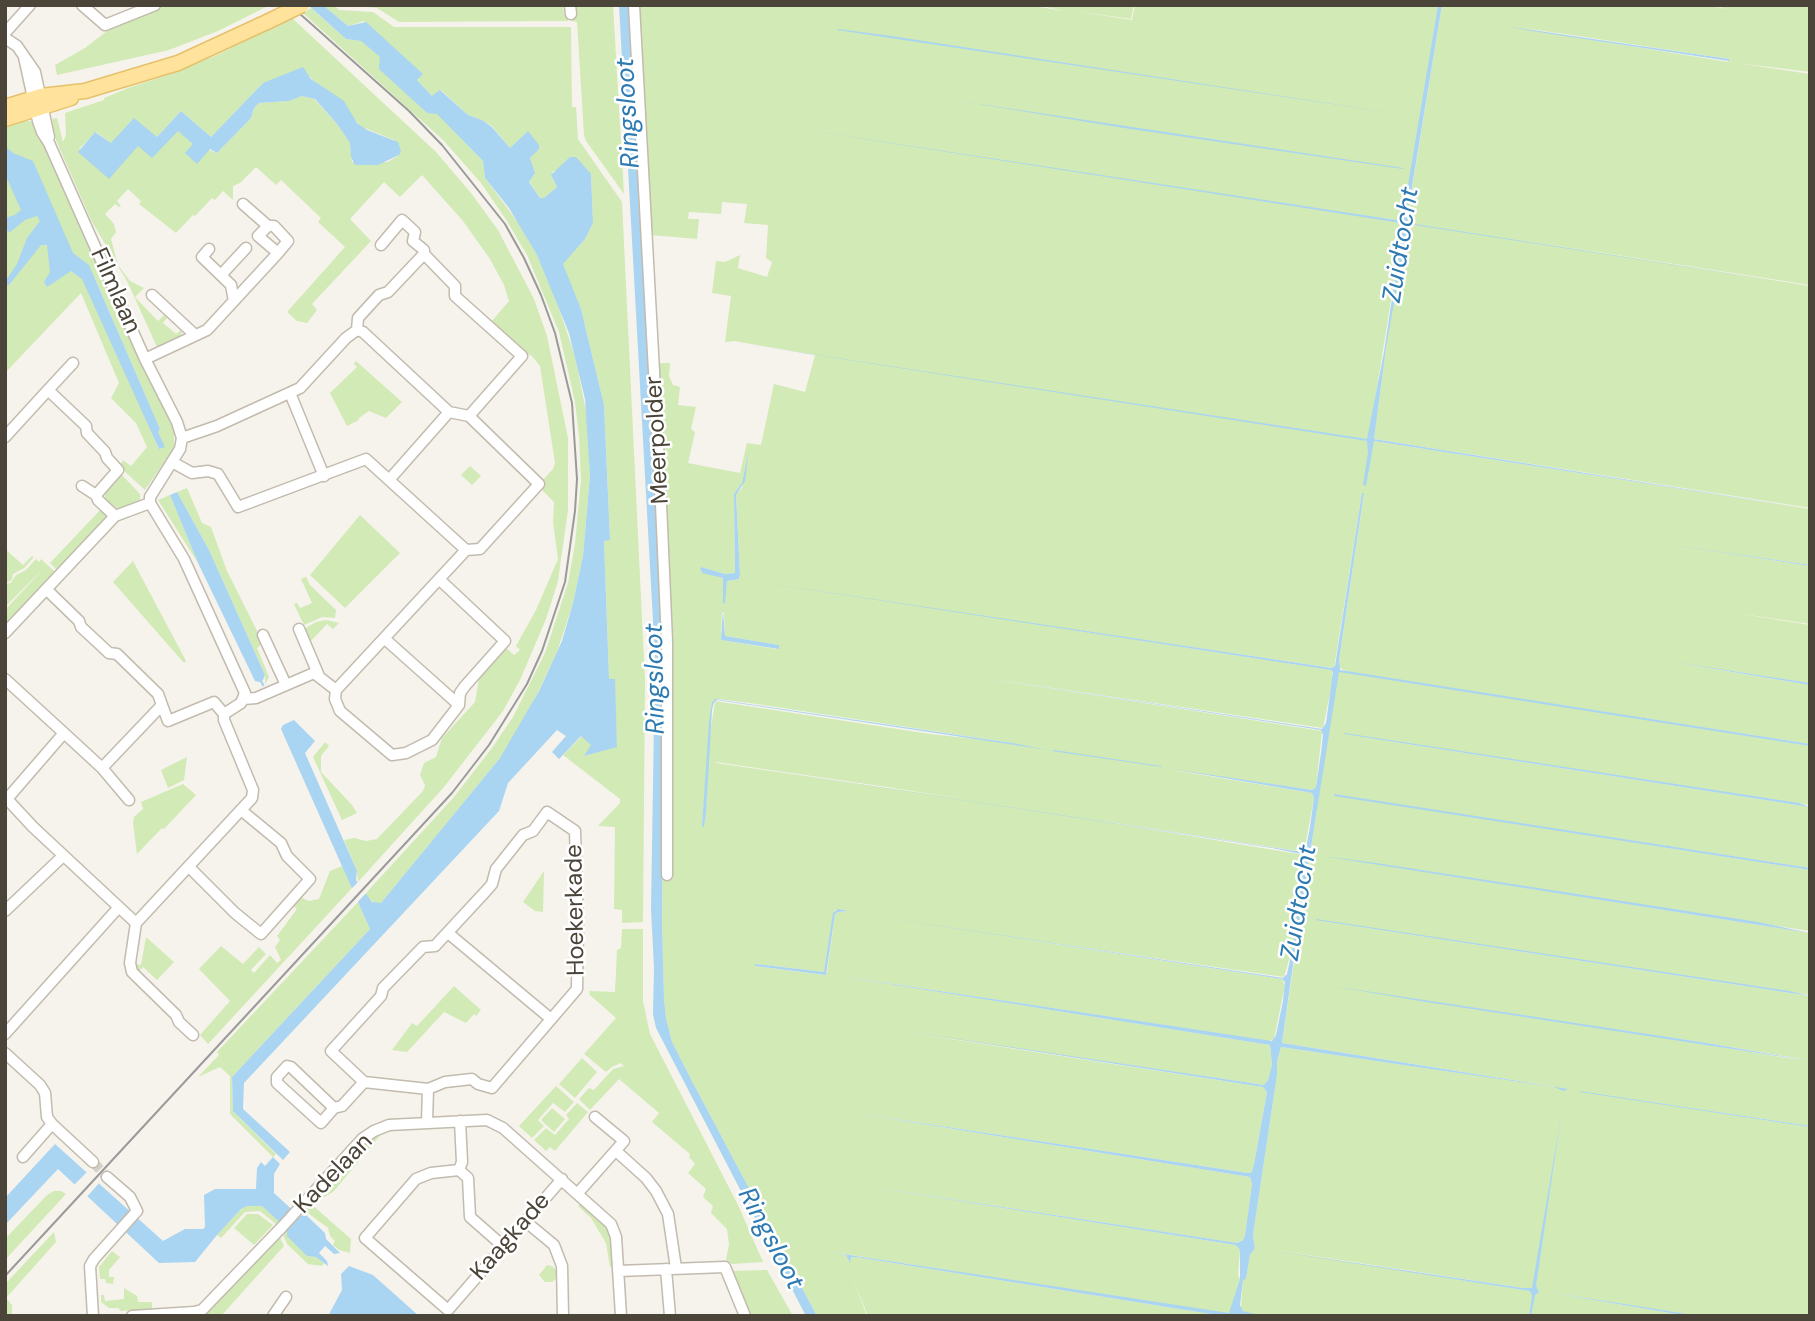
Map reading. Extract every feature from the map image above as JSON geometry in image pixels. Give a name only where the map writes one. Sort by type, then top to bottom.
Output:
[{"type":"main road","points":[[5,107],[85,91],[178,64],[302,5]]},
{"type":"main road","points":[[5,119],[38,102]]},
{"type":"street","points":[[5,33],[30,5]]},
{"type":"street","points":[[82,5],[105,25],[155,5]]},
{"type":"street","name":"Meerpolder","points":[[634,5],[667,641],[667,875]]},
{"type":"street","name":"Filmlaan","points":[[5,38],[17,46],[35,72],[38,102],[49,143],[182,438]]},
{"type":"street","points":[[145,359],[207,330],[288,241],[274,226],[268,226],[243,204]]},
{"type":"street","points":[[381,245],[402,220],[415,232],[413,241],[455,286],[455,296],[522,356],[469,416]]},
{"type":"street","points":[[268,226],[258,236],[278,253]]},
{"type":"street","points":[[221,275],[246,248]]},
{"type":"street","points":[[209,249],[202,257],[231,285],[234,301]]},
{"type":"street","points":[[244,699],[243,687],[184,559],[150,503],[150,497],[180,449],[182,438],[217,426],[300,388],[346,338],[357,330],[359,317],[379,295],[388,292],[424,254]]},
{"type":"street","points":[[152,295],[195,335]]},
{"type":"street","points":[[357,330],[363,332],[449,412],[469,416],[539,484],[480,549],[466,550],[337,690],[335,699],[340,711],[392,755],[406,753],[432,740],[459,705],[464,686],[506,643],[440,580]]},
{"type":"street","points":[[5,437],[73,363]]},
{"type":"street","points":[[48,390],[86,426],[87,433],[106,452],[107,458],[118,470],[96,495]]},
{"type":"street","points":[[290,393],[324,476]]},
{"type":"street","points":[[389,480],[449,412]]},
{"type":"street","points":[[172,462],[192,473],[208,471],[218,474],[238,507],[366,459],[466,550]]},
{"type":"street","points":[[82,486],[96,495],[115,516]]},
{"type":"street","points":[[5,633],[115,516],[150,503]]},
{"type":"street","points":[[46,589],[79,621],[81,627],[109,653],[117,654],[158,694],[168,721],[214,702],[224,714],[226,726],[253,790],[252,798],[136,923],[130,963],[132,972],[193,1035]]},
{"type":"street","points":[[299,629],[319,676]]},
{"type":"street","points":[[263,635],[286,685]]},
{"type":"street","points":[[385,639],[459,705]]},
{"type":"street","points":[[224,714],[244,699],[256,698],[314,673],[337,690]]},
{"type":"street","points":[[5,679],[102,768],[129,800]]},
{"type":"street","points":[[102,768],[162,705]]},
{"type":"street","points":[[64,733],[7,799],[63,856],[136,923]]},
{"type":"street","points":[[190,867],[235,913],[261,934],[310,879],[287,856],[281,844],[241,810]]},
{"type":"street","name":"Hoekerkade","points":[[364,1082],[331,1051],[382,996],[383,988],[424,947],[435,946],[448,933],[492,884],[496,869],[523,835],[533,831],[547,812],[575,831],[577,989],[492,1088],[472,1079],[445,1082],[428,1089]]},
{"type":"street","points":[[5,911],[63,856]]},
{"type":"street","points":[[5,1034],[119,907]]},
{"type":"street","points":[[448,933],[551,1019]]},
{"type":"street","points":[[5,1053],[40,1085],[45,1093],[47,1116],[52,1124],[93,1162]]},
{"type":"street","points":[[334,1108],[291,1067],[287,1066],[277,1077],[277,1083],[321,1123],[334,1108],[342,1107],[364,1082],[428,1089],[427,1122]]},
{"type":"street","points":[[578,1194],[624,1141],[595,1118]]},
{"type":"street","name":"Kadelaan","points":[[132,1316],[202,1310],[362,1139],[374,1130],[389,1125],[487,1120],[497,1123],[611,1224],[616,1237],[621,1316]]},
{"type":"street","points":[[460,1121],[462,1162],[459,1170],[468,1178],[470,1217],[503,1246]]},
{"type":"street","points":[[23,1157],[52,1124]]},
{"type":"street","points":[[616,1151],[646,1178],[656,1191],[670,1224],[670,1316]]},
{"type":"street","name":"Kaagkade","points":[[459,1170],[431,1173],[416,1179],[365,1238],[448,1310],[562,1179]]},
{"type":"street","points":[[93,1316],[90,1266],[137,1211],[135,1202],[107,1177]]},
{"type":"street","points":[[525,1221],[554,1245],[562,1266],[563,1316]]},
{"type":"street","points":[[618,1270],[725,1267],[745,1316]]},
{"type":"street","points":[[273,1316],[286,1297]]},
{"type":"green space","points":[[165,5],[270,5],[218,31],[169,50],[57,75],[55,65],[85,48],[107,31]]},
{"type":"green space","points":[[323,5],[334,5],[339,10],[373,12],[394,27],[571,27],[572,107],[576,107],[578,139],[622,202],[645,681],[643,922],[622,923],[622,910],[614,909],[615,827],[598,826],[620,803],[620,799],[563,755],[582,736],[592,745],[585,756],[617,746],[614,679],[609,679],[604,541],[610,539],[604,405],[581,309],[562,264],[585,239],[593,223],[591,174],[553,171],[552,178],[557,187],[544,198],[540,198],[529,181],[534,175],[530,158],[539,147],[527,132],[510,148],[492,126],[468,115],[441,90],[433,97],[417,80],[422,74],[364,21],[348,26]]},
{"type":"green space","points":[[347,5],[563,5],[564,15],[569,15],[568,21],[399,22],[377,8]]},
{"type":"green space","points":[[576,5],[613,5],[624,194],[584,135],[577,22],[572,21],[573,15],[576,14]]},
{"type":"green space","points":[[630,5],[1027,5],[1065,11],[1037,5],[1134,5],[1131,19],[1069,10],[1132,20],[1135,5],[1438,5],[1404,220],[1368,216],[1400,222],[1403,226],[1369,437],[1351,438],[1368,441],[1368,452],[1374,441],[1810,509],[1810,565],[1693,548],[1810,566],[1810,624],[1729,612],[1810,625],[1810,683],[1677,663],[1810,685],[1810,744],[1527,700],[1810,746],[1810,805],[1344,734],[1810,807],[1810,868],[1334,795],[1810,870],[1810,931],[1433,873],[1810,933],[1810,995],[1316,920],[1810,996],[1810,1126],[1579,1091],[1810,1127],[1810,1316],[1699,1316],[1547,1292],[1688,1316],[1531,1316],[1562,1111],[1533,1288],[1262,1248],[1530,1291],[1532,1295],[1529,1316],[1263,1316],[1246,1313],[1241,1309],[1243,1279],[1246,1279],[1250,1255],[1255,1247],[1253,1235],[1281,1047],[1569,1089],[1282,1043],[1337,674],[1348,672],[1338,667],[1364,494],[1362,493],[1334,668],[1028,623],[1332,670],[1333,678],[1323,728],[979,677],[1322,731],[1316,787],[1312,790],[1166,769],[1312,793],[1314,798],[1304,852],[1089,819],[1304,855],[1293,946],[1284,977],[990,934],[1282,979],[1285,985],[1274,1039],[1269,1041],[834,975],[1270,1045],[1272,1066],[1264,1085],[898,1031],[1263,1087],[1267,1092],[1252,1172],[1248,1173],[849,1112],[1250,1177],[1252,1184],[1245,1235],[1243,1240],[1236,1243],[860,1185],[1236,1245],[1240,1250],[1240,1279],[1231,1311],[1227,1314],[1211,1312],[832,1252],[846,1255],[849,1261],[852,1256],[1223,1316],[868,1316],[852,1276],[867,1316],[817,1316],[672,1042],[666,1018],[662,922],[664,627]],"holes":[[[722,202],[747,204],[744,223],[768,225],[766,258],[772,262],[767,277],[738,268],[740,255],[725,262],[716,261],[712,293],[731,296],[725,342],[734,341],[815,355],[805,392],[774,384],[761,445],[747,443],[740,473],[688,463],[695,432],[691,429],[696,407],[678,405],[680,387],[673,385],[669,376],[670,363],[657,363],[650,235],[697,239],[699,219],[688,219],[689,212],[721,214]],[[750,451],[742,488],[736,494],[740,576],[739,579],[727,581],[723,603],[723,578],[701,567],[725,574],[735,573],[734,494],[742,483]],[[722,612],[725,636],[779,645],[776,649],[721,640]],[[718,699],[1012,743],[930,734],[715,701],[709,741],[706,813],[702,826],[712,702]],[[716,762],[880,786],[970,800],[716,763]],[[835,910],[847,912],[835,914],[827,973],[824,975],[755,964],[824,972]],[[1604,1028],[1707,1043],[1807,1060],[1787,1058]]]},
{"type":"green space","points":[[1442,5],[1702,5],[1728,9],[1712,5],[1810,5],[1810,72],[1737,63],[1810,74],[1810,285],[1501,237],[1810,286],[1810,508],[1374,439],[1386,348]],"holes":[[[1514,27],[1729,59],[1728,62]]]},
{"type":"green space","points":[[311,8],[346,39],[361,41],[381,57],[380,69],[427,113],[437,113],[483,161],[485,178],[519,224],[553,291],[575,356],[588,421],[590,476],[583,556],[573,603],[557,652],[528,713],[500,758],[381,903],[374,903],[365,894],[454,797],[492,748],[513,717],[545,653],[568,583],[575,544],[581,480],[579,437],[575,402],[559,332],[527,255],[507,221],[481,183],[444,141],[303,13]]},
{"type":"green space","points":[[292,18],[436,152],[498,230],[534,299],[547,336],[568,438],[568,510],[558,581],[546,619],[520,680],[503,711],[444,787],[358,882],[357,871],[344,840],[377,839],[423,791],[425,785],[420,775],[424,763],[436,757],[442,738],[475,702],[479,679],[505,647],[514,655],[520,650],[516,646],[536,610],[558,559],[553,522],[554,502],[540,488],[541,482],[555,463],[540,366],[531,355],[524,354],[491,322],[509,301],[504,285],[490,259],[463,221],[422,175],[400,197],[384,182],[350,219],[371,241],[312,304],[317,310],[307,323],[297,321],[287,312],[345,247],[318,222],[321,218],[281,180],[276,185],[256,167],[240,183],[233,186],[233,200],[223,191],[215,200],[212,198],[176,233],[139,204],[141,201],[128,189],[117,201],[121,206],[115,204],[105,214],[114,224],[116,232],[111,239],[118,265],[130,281],[144,288],[135,297],[158,321],[164,315],[167,318],[163,323],[176,334],[181,330],[182,332],[179,339],[157,347],[128,283],[91,220],[56,140],[52,119],[57,118],[63,142],[66,135],[65,113],[217,55]],"holes":[[[307,74],[362,127],[394,140],[399,155],[388,162],[352,162],[350,143],[337,124],[314,99],[302,96],[289,101],[259,103],[251,118],[217,153],[193,144],[178,130],[138,146],[79,149],[96,132],[111,143],[157,137],[181,111],[211,137],[263,83]]]},
{"type":"green space","points":[[30,121],[37,128],[95,262],[174,427],[174,448],[145,490],[123,470],[121,464],[123,460],[131,466],[147,447],[136,423],[111,398],[119,383],[81,293],[5,373],[5,127]],"holes":[[[92,272],[160,429],[158,432],[164,447],[158,448]]]},
{"type":"green space","points":[[356,361],[402,402],[386,418],[369,411],[347,426],[330,393],[357,367],[354,364]]},
{"type":"green space","points":[[470,466],[481,476],[472,485],[461,475]]},
{"type":"green space","points":[[122,475],[140,494],[140,501],[119,510],[105,499],[105,492]]},
{"type":"green space","points":[[187,488],[202,523],[211,527],[227,571],[263,643],[257,648],[269,677],[265,684],[265,675],[209,550],[177,492]]},
{"type":"green space","points":[[170,495],[198,563],[158,500]]},
{"type":"green space","points":[[101,509],[107,514],[106,519],[58,571],[50,563]]},
{"type":"green space","points":[[360,515],[400,553],[345,608],[310,575]]},
{"type":"green space","points":[[5,549],[23,565],[34,557],[24,568],[13,574],[12,580],[8,582],[5,582]]},
{"type":"green space","points":[[36,559],[39,562],[41,559],[54,571],[53,576],[5,628],[5,610],[44,568],[5,607],[5,584],[11,583],[16,575],[26,570]]},
{"type":"green space","points":[[133,561],[186,661],[184,663],[113,582]]},
{"type":"green space","points":[[306,577],[310,585],[336,610],[335,618],[322,617],[304,625],[294,604],[297,603],[300,608],[312,603],[301,579]]},
{"type":"green space","points":[[326,620],[339,623],[333,629],[327,624],[308,644],[302,630]]},
{"type":"green space","points":[[325,742],[329,746],[321,756],[321,772],[357,813],[342,820],[313,757]]},
{"type":"green space","points":[[187,757],[184,780],[168,788],[161,770]]},
{"type":"green space","points":[[183,784],[196,795],[137,854],[133,823],[134,817],[143,809],[141,802]]},
{"type":"green space","points":[[342,866],[352,888],[208,1044],[200,1035],[230,1001],[199,969],[221,946],[243,964],[259,947],[266,954],[251,970],[254,973],[270,955],[277,963],[281,960],[275,947],[280,940],[277,936],[297,909],[291,904],[304,892],[302,898],[309,901],[319,899],[330,871]]},
{"type":"green space","points":[[544,871],[543,912],[535,911],[523,902]]},
{"type":"green space","points":[[358,902],[370,929],[232,1077],[233,1111],[276,1154],[273,1157],[230,1114],[230,1076],[220,1067],[198,1077],[219,1055],[217,1052]]},
{"type":"green space","points":[[622,929],[643,929],[643,1001],[650,1034],[738,1205],[763,1262],[732,1264],[726,1260],[729,1244],[727,1229],[711,1213],[713,1206],[703,1197],[706,1189],[688,1173],[695,1164],[689,1157],[690,1154],[652,1122],[659,1113],[619,1079],[590,1110],[579,1099],[589,1088],[594,1090],[613,1069],[624,1066],[621,1063],[606,1072],[584,1054],[616,1018],[590,995],[589,991],[615,992],[617,950],[621,948]]},
{"type":"green space","points":[[146,937],[174,962],[157,980],[143,967],[138,972],[134,964],[141,965]]},
{"type":"green space","points":[[454,986],[481,1010],[476,1016],[474,1014],[466,1023],[444,1012],[407,1052],[392,1050],[412,1023],[417,1026]]},
{"type":"green space","points":[[582,1058],[597,1072],[575,1098],[559,1084]]},
{"type":"green space","points":[[556,1086],[574,1102],[565,1112],[553,1103],[538,1120],[544,1126],[532,1138],[519,1126]]},
{"type":"green space","points":[[577,1103],[588,1112],[555,1151],[550,1147],[546,1151],[534,1140],[546,1128],[555,1135],[569,1119],[566,1115]]},
{"type":"green space","points":[[552,1108],[565,1119],[554,1132],[541,1120]]},
{"type":"green space","points":[[382,1133],[334,1191],[321,1199],[324,1188],[366,1143]]},
{"type":"green space","points":[[54,1191],[66,1194],[5,1260],[5,1239]]},
{"type":"green space","points":[[310,1203],[351,1239],[350,1253],[333,1245],[335,1241],[328,1228],[304,1210]]},
{"type":"green space","points":[[581,1203],[606,1225],[612,1239],[614,1267],[610,1267],[606,1243],[591,1218],[578,1206]]},
{"type":"green space","points":[[247,1206],[262,1206],[279,1221],[276,1224],[260,1211],[245,1212],[221,1238],[217,1235],[241,1209]]},
{"type":"green space","points":[[247,1214],[258,1214],[273,1225],[254,1245],[234,1228]]},
{"type":"green space","points":[[287,1229],[307,1256],[316,1257],[324,1263],[322,1266],[308,1264],[287,1244],[283,1235]]},
{"type":"green space","points":[[54,1232],[56,1242],[6,1298],[12,1305],[12,1314],[5,1316],[5,1284]]},
{"type":"green space","points":[[280,1237],[284,1246],[221,1316],[192,1316],[210,1310]]},
{"type":"green space","points":[[112,1251],[120,1257],[109,1270],[109,1277],[114,1277],[113,1284],[100,1279],[99,1267]]},
{"type":"green space","points":[[547,1265],[557,1271],[557,1278],[552,1282],[545,1282],[539,1275]]},
{"type":"green space","points":[[767,1270],[793,1316],[747,1316],[728,1271]]},
{"type":"green space","points":[[124,1288],[137,1296],[138,1302],[152,1302],[152,1309],[120,1311],[119,1308],[109,1308],[101,1302],[101,1295],[104,1295],[105,1301],[124,1299]]},
{"type":"water","points":[[308,5],[323,5],[348,26],[366,22],[423,74],[417,80],[432,96],[440,90],[468,115],[492,127],[510,148],[528,131],[539,145],[539,149],[530,158],[535,173],[529,182],[540,198],[544,198],[557,187],[551,175],[570,157],[576,157],[591,174],[593,223],[585,239],[563,264],[581,309],[604,405],[610,540],[604,541],[609,679],[615,679],[617,747],[584,756],[591,745],[581,736],[559,759],[552,752],[566,736],[557,730],[508,783],[499,811],[244,1083],[243,1109],[290,1152],[283,1160],[233,1111],[232,1077],[370,929],[281,729],[283,725],[294,720],[315,741],[305,753],[357,871],[356,880],[372,902],[381,903],[500,758],[539,691],[562,641],[573,603],[583,556],[590,476],[585,399],[569,333],[537,255],[509,208],[485,178],[483,161],[437,114],[427,113],[379,69],[380,57],[361,41],[346,39]]},
{"type":"water","name":"Ringsloot","points":[[619,5],[630,5],[664,627],[662,922],[666,1018],[672,1042],[817,1316],[806,1316],[656,1028],[653,1014],[651,910],[655,657]]},
{"type":"water","name":"Zuidtocht","points":[[1438,5],[1442,5],[1408,223],[1810,286],[1408,224],[1386,348],[1374,439],[1810,509],[1374,441],[1366,486],[1363,485],[1367,441],[733,342],[1367,439],[1384,352],[1403,226],[1401,223],[787,127],[1402,221]]},
{"type":"water","points":[[1505,26],[1729,59],[1729,61],[1532,31]]},
{"type":"water","points":[[837,30],[891,36],[1412,116]]},
{"type":"water","points":[[303,67],[311,79],[344,101],[357,123],[367,130],[398,142],[401,151],[399,155],[378,165],[355,165],[351,157],[350,143],[337,124],[315,99],[302,96],[289,101],[259,103],[251,118],[217,153],[210,149],[197,164],[185,153],[193,144],[178,131],[152,158],[138,146],[109,179],[78,152],[95,132],[111,143],[134,118],[157,137],[181,111],[211,137],[263,83]]},
{"type":"water","points":[[960,101],[1403,168],[1403,169],[1124,128]]},
{"type":"water","points":[[5,146],[13,153],[33,161],[73,253],[89,265],[160,429],[158,432],[165,447],[159,449],[82,279],[71,271],[47,287],[44,282],[50,272],[47,245],[41,245],[9,285],[5,286],[27,238],[40,221],[37,216],[25,220],[10,232],[5,230],[5,218],[21,210],[5,174]]},
{"type":"water","points":[[749,451],[745,481],[736,495],[740,575],[739,579],[727,581],[723,604],[723,578],[702,573],[700,568],[725,574],[735,573],[734,494],[742,483]]},
{"type":"water","points":[[177,492],[209,550],[265,675],[259,682],[255,681],[198,563],[170,495]]},
{"type":"water","name":"Zuidtocht","points":[[1362,493],[1339,660],[1340,670],[1810,746],[1339,672],[1282,1043],[1568,1089],[1564,1091],[1554,1087],[1281,1047],[1253,1235],[1255,1248],[1250,1255],[1246,1279],[1243,1280],[1240,1305],[1243,1311],[1263,1316],[1223,1316],[856,1257],[851,1257],[850,1263],[846,1255],[830,1252],[1229,1313],[1240,1279],[1240,1250],[1236,1245],[859,1185],[1237,1243],[1243,1240],[1245,1235],[1252,1184],[1250,1177],[849,1112],[1248,1173],[1252,1172],[1267,1092],[1263,1087],[898,1030],[1264,1085],[1272,1065],[1270,1045],[833,975],[1272,1041],[1276,1035],[1283,1001],[1285,982],[1282,979],[856,913],[1283,978],[1287,974],[1293,946],[1305,857],[1272,848],[716,762],[1302,852],[1306,848],[1310,827],[1314,798],[1312,793],[1166,768],[1312,790],[1316,787],[1323,735],[1321,730],[979,677],[1322,729],[1326,723],[1333,672],[747,580],[1332,668],[1335,666]]},
{"type":"water","points":[[1668,544],[1810,565],[1810,566],[1713,551]]},
{"type":"water","points":[[723,610],[725,636],[779,645],[779,649],[721,640]]},
{"type":"water","points":[[1667,661],[1810,683],[1810,685]]},
{"type":"water","points":[[715,699],[1048,750],[717,700],[712,710],[704,827],[709,722],[712,702]]},
{"type":"water","points":[[1344,734],[1799,803],[1810,807]]},
{"type":"water","points":[[1052,751],[1161,766],[1162,767]]},
{"type":"water","points":[[1334,796],[1810,868],[1810,870]]},
{"type":"water","points":[[1322,856],[1758,922],[1810,933]]},
{"type":"water","points":[[838,909],[848,911],[835,914],[826,975],[755,966],[824,972],[833,913]]},
{"type":"water","points":[[1316,920],[1789,991],[1810,996]]},
{"type":"water","points":[[1332,986],[1707,1043],[1810,1061],[1420,1001]]},
{"type":"water","points":[[1580,1092],[1810,1126],[1810,1127]]},
{"type":"water","points":[[1562,1110],[1536,1286],[1539,1292],[1535,1295],[1531,1316],[1530,1291],[1262,1249],[1532,1288]]},
{"type":"water","points":[[55,1144],[163,1241],[185,1229],[205,1227],[204,1195],[215,1189],[256,1189],[257,1168],[261,1162],[265,1166],[273,1157],[280,1164],[274,1174],[274,1193],[299,1216],[306,1215],[325,1233],[326,1239],[340,1253],[334,1254],[325,1246],[319,1253],[328,1266],[316,1257],[307,1256],[287,1236],[287,1229],[262,1206],[247,1206],[241,1209],[195,1262],[159,1263],[58,1169],[5,1225],[5,1198]]},
{"type":"water","points":[[349,1266],[373,1275],[419,1316],[328,1316],[342,1290],[341,1274]]},
{"type":"water","points":[[1547,1292],[1631,1305],[1699,1316],[1688,1316]]},
{"type":"pier","points":[[360,880],[368,891],[355,905],[349,891]]},
{"type":"pier","points":[[89,1170],[101,1181],[85,1199],[72,1187]]},
{"type":"waterway","points":[[261,681],[263,685]]},
{"type":"tunnel","points":[[93,1162],[107,1177]]},
{"type":"tram line","points":[[5,1276],[452,793],[489,745],[527,684],[542,651],[565,582],[577,479],[572,403],[555,333],[524,258],[505,224],[442,145],[409,111],[290,5]]}]
